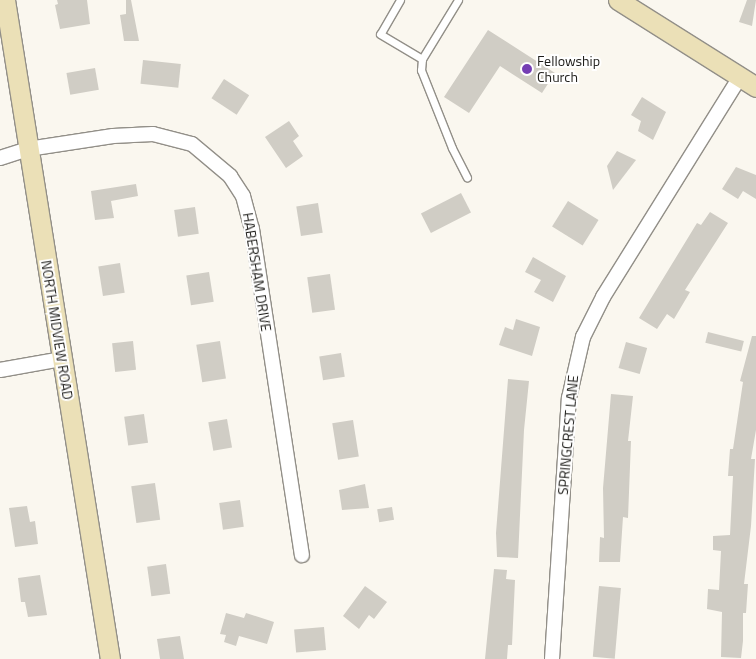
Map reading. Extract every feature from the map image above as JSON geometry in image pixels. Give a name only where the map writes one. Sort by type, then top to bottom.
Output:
[{"type":"street","name":"NORTH MIDVIEW ROAD","points":[[5,0],[110,659]]},
{"type":"street","points":[[618,0],[756,87]]},
{"type":"street","name":"SPRINGCREST LANE","points":[[552,659],[569,398],[583,337],[603,297],[740,77]]},
{"type":"street","name":"HABERSHAM DRIVE","points":[[0,158],[28,149],[113,136],[153,134],[192,144],[230,176],[243,196],[252,229],[302,555]]},
{"type":"street","points":[[0,370],[61,359]]},
{"type":"lane","points":[[400,0],[380,34],[422,59]]},
{"type":"lane","points":[[458,0],[422,59],[421,70],[426,87],[467,177]]},
{"type":"building","points":[[57,0],[87,0],[90,24],[60,29],[55,5],[58,4]]},
{"type":"building","points":[[126,0],[131,0],[139,41],[124,41],[120,15],[126,14]]},
{"type":"building","points":[[747,0],[756,0],[752,26],[739,22]]},
{"type":"building","name":"Fellowship Church","points":[[488,30],[555,73],[542,93],[500,66],[469,113],[444,97]]},
{"type":"building","points":[[143,60],[181,64],[178,88],[140,84]]},
{"type":"building","points":[[95,68],[99,90],[70,95],[66,73]]},
{"type":"building","points":[[224,79],[249,95],[237,115],[211,98]]},
{"type":"building","points":[[642,97],[666,112],[653,140],[638,131],[641,121],[631,115]]},
{"type":"building","points":[[289,121],[299,136],[293,141],[303,156],[286,168],[265,137]]},
{"type":"building","points":[[617,151],[636,160],[613,190],[607,166]]},
{"type":"building","points":[[736,167],[756,175],[756,199],[743,191],[738,199],[722,189]]},
{"type":"building","points":[[136,184],[138,196],[111,201],[114,218],[95,220],[91,191]]},
{"type":"building","points":[[461,193],[471,213],[431,233],[421,213]]},
{"type":"building","points":[[568,201],[599,220],[583,246],[552,226]]},
{"type":"building","points":[[318,203],[323,233],[301,236],[296,206]]},
{"type":"building","points":[[195,207],[199,234],[178,237],[174,210]]},
{"type":"building","points":[[710,212],[728,223],[685,290],[690,292],[674,319],[667,314],[657,329],[639,318],[697,223],[701,225]]},
{"type":"building","points":[[533,257],[566,276],[553,302],[534,292],[541,280],[525,272]]},
{"type":"building","points":[[120,263],[125,293],[103,296],[98,266]]},
{"type":"building","points":[[209,272],[214,302],[191,305],[186,276]]},
{"type":"building","points":[[330,274],[335,310],[312,313],[307,277]]},
{"type":"building","points":[[516,319],[540,327],[532,356],[499,345],[505,327],[513,330]]},
{"type":"building","points":[[708,332],[744,341],[741,352],[705,343]]},
{"type":"building","points":[[752,336],[756,336],[756,430],[751,459],[755,459],[751,526],[744,584],[748,584],[746,613],[743,613],[741,658],[721,657],[722,612],[707,609],[708,589],[719,590],[721,551],[713,550],[713,536],[730,535],[733,476],[728,476],[730,449],[733,449],[743,382],[740,381]]},
{"type":"building","points":[[133,341],[136,370],[115,372],[112,343]]},
{"type":"building","points":[[220,341],[226,379],[202,382],[196,345]]},
{"type":"building","points":[[626,342],[647,348],[640,374],[619,368]]},
{"type":"building","points":[[341,353],[345,377],[323,380],[319,356]]},
{"type":"building","points":[[508,379],[529,381],[524,430],[518,558],[497,557],[496,533]]},
{"type":"building","points":[[611,394],[633,396],[628,441],[631,441],[628,518],[623,517],[620,562],[599,562],[600,537],[604,538],[603,488]]},
{"type":"building","points":[[144,414],[148,443],[128,446],[124,417]]},
{"type":"building","points":[[227,419],[232,448],[213,451],[208,422]]},
{"type":"building","points":[[353,420],[359,457],[338,460],[332,423]]},
{"type":"building","points":[[155,483],[160,520],[136,523],[131,486]]},
{"type":"building","points":[[365,484],[369,508],[342,510],[339,490]]},
{"type":"building","points":[[240,500],[244,527],[223,530],[219,503]]},
{"type":"building","points":[[27,506],[30,522],[35,521],[38,544],[15,547],[9,508]]},
{"type":"building","points":[[392,507],[394,520],[379,522],[377,509]]},
{"type":"building","points":[[166,564],[170,594],[151,596],[147,567]]},
{"type":"building","points":[[494,569],[507,570],[506,579],[515,580],[512,645],[508,645],[507,659],[485,659]]},
{"type":"building","points":[[40,575],[47,615],[28,617],[25,602],[21,602],[18,578]]},
{"type":"building","points":[[365,586],[387,602],[374,619],[369,615],[359,629],[343,616]]},
{"type":"building","points":[[599,586],[621,588],[615,659],[593,657]]},
{"type":"building","points":[[226,613],[244,618],[246,613],[274,622],[267,644],[239,636],[236,646],[224,642],[226,635],[220,634]]},
{"type":"building","points":[[324,627],[326,650],[296,653],[294,630]]},
{"type":"building","points":[[180,636],[184,659],[160,659],[157,639]]},
{"type":"place","name":"Fellowship Church","points":[[527,69]]}]
